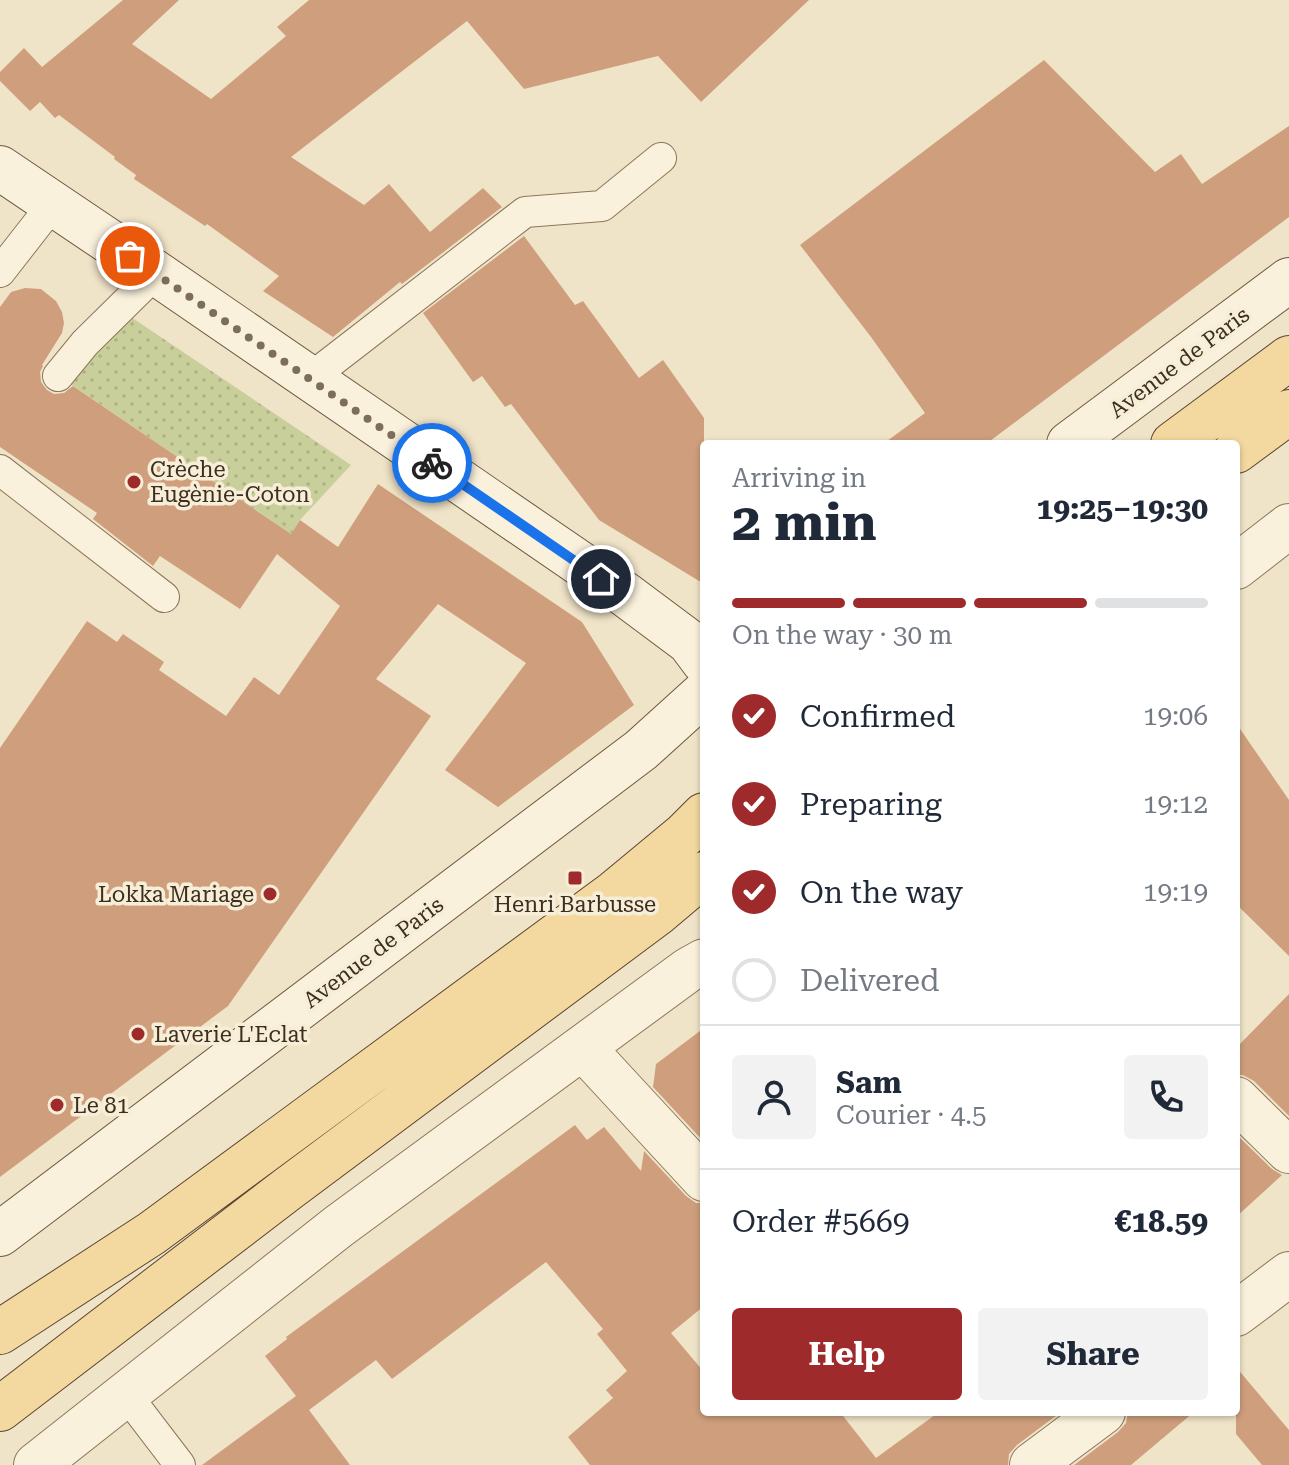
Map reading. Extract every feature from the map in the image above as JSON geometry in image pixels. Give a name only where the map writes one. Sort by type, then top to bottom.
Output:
[{"type":"main road","points":[[0,168],[626,595],[689,642],[700,657]]},
{"type":"main road","name":"Avenue de Paris","points":[[1074,440],[1289,280]]},
{"type":"main road","points":[[1178,440],[1289,358]]},
{"type":"main road","points":[[1240,448],[1289,412]]},
{"type":"main road","points":[[1240,564],[1289,526]]},
{"type":"main road","name":"Avenue de Paris","points":[[0,1234],[641,750],[700,697]]},
{"type":"main road","points":[[0,1332],[165,1224],[614,893],[700,819]]},
{"type":"main road","points":[[0,1409],[659,912],[700,877]]},
{"type":"main road","points":[[36,1465],[339,1226],[700,963]]},
{"type":"main road","points":[[583,1048],[700,1175]]},
{"type":"main road","points":[[1240,1103],[1289,1151]]},
{"type":"main road","points":[[1240,1311],[1289,1274]]},
{"type":"main road","points":[[1032,1465],[1098,1416]]},
{"type":"lane","points":[[309,379],[525,212],[602,206],[661,158]]},
{"type":"lane","points":[[0,272],[53,204]]},
{"type":"lane","points":[[58,376],[85,343],[156,273]]},
{"type":"lane","points":[[2,463],[164,597]]},
{"type":"lane","points":[[125,1393],[180,1465]]},
{"type":"green space","points":[[128,315],[351,465],[291,534],[69,383]]},
{"type":"building","points":[[123,0],[179,0],[132,44],[211,99],[286,36],[277,27],[309,0],[809,0],[701,102],[658,56],[524,89],[467,21],[291,157],[364,205],[389,184],[430,232],[483,188],[502,207],[402,284],[400,282],[333,337],[263,291],[279,276],[207,224],[205,226],[134,179],[136,175],[115,157],[59,115],[55,118],[40,102],[30,111],[0,81],[0,72],[24,48],[42,67]]},
{"type":"building","points":[[1044,60],[1155,172],[1181,154],[1202,184],[1289,126],[1289,217],[991,440],[888,440],[925,413],[800,245]]},
{"type":"building","points":[[524,236],[575,305],[583,301],[639,378],[663,360],[704,418],[704,440],[700,440],[700,582],[599,520],[511,404],[505,407],[482,376],[473,382],[423,313]]},
{"type":"building","points":[[25,288],[41,289],[56,301],[62,312],[62,333],[40,372],[41,382],[47,390],[54,394],[64,393],[73,386],[291,534],[300,520],[338,547],[378,484],[582,622],[634,705],[498,807],[445,770],[526,663],[438,604],[376,679],[431,716],[228,1006],[0,1177],[0,748],[87,621],[117,642],[123,634],[164,662],[159,670],[226,716],[254,677],[279,695],[340,606],[277,554],[240,609],[160,556],[153,566],[93,519],[97,513],[0,447],[0,307],[11,292]]},
{"type":"building","points":[[1240,729],[1289,800],[1289,956],[1240,908]]},
{"type":"building","points":[[1289,994],[1289,1116],[1254,1081],[1240,1075],[1240,1044]]},
{"type":"building","points":[[700,1031],[700,1138],[653,1087],[656,1064]]},
{"type":"building","points":[[575,1125],[587,1140],[604,1127],[641,1171],[644,1151],[686,1196],[700,1203],[700,1309],[671,1333],[700,1367],[700,1416],[843,1416],[876,1458],[934,1416],[1056,1416],[1017,1445],[1009,1454],[1008,1465],[590,1465],[568,1437],[613,1398],[606,1390],[627,1371],[597,1334],[603,1329],[546,1262],[392,1379],[376,1360],[309,1410],[350,1465],[202,1465],[296,1396],[265,1356],[286,1337]]},
{"type":"building","points":[[1240,1138],[1282,1175],[1240,1213]]},
{"type":"building","points":[[1240,1372],[1289,1430],[1289,1465],[1262,1465],[1236,1434],[1236,1416],[1240,1416]]},
{"type":"building","points":[[1127,1416],[1189,1416],[1131,1465],[1074,1465],[1118,1432],[1126,1423]]},
{"type":"way so far","points":[[130,256],[432,463]]},
{"type":"place","name":"Crèche Eugènie-Coton","points":[[134,482]]},
{"type":"place","name":"Henri Barbusse","points":[[575,878]]},
{"type":"place","name":"Lokka Mariage","points":[[270,894]]},
{"type":"place","name":"Laverie L'Eclat","points":[[138,1034]]},
{"type":"place","name":"Le 81","points":[[57,1105]]},
{"type":"route","points":[[432,463],[601,579]]}]
